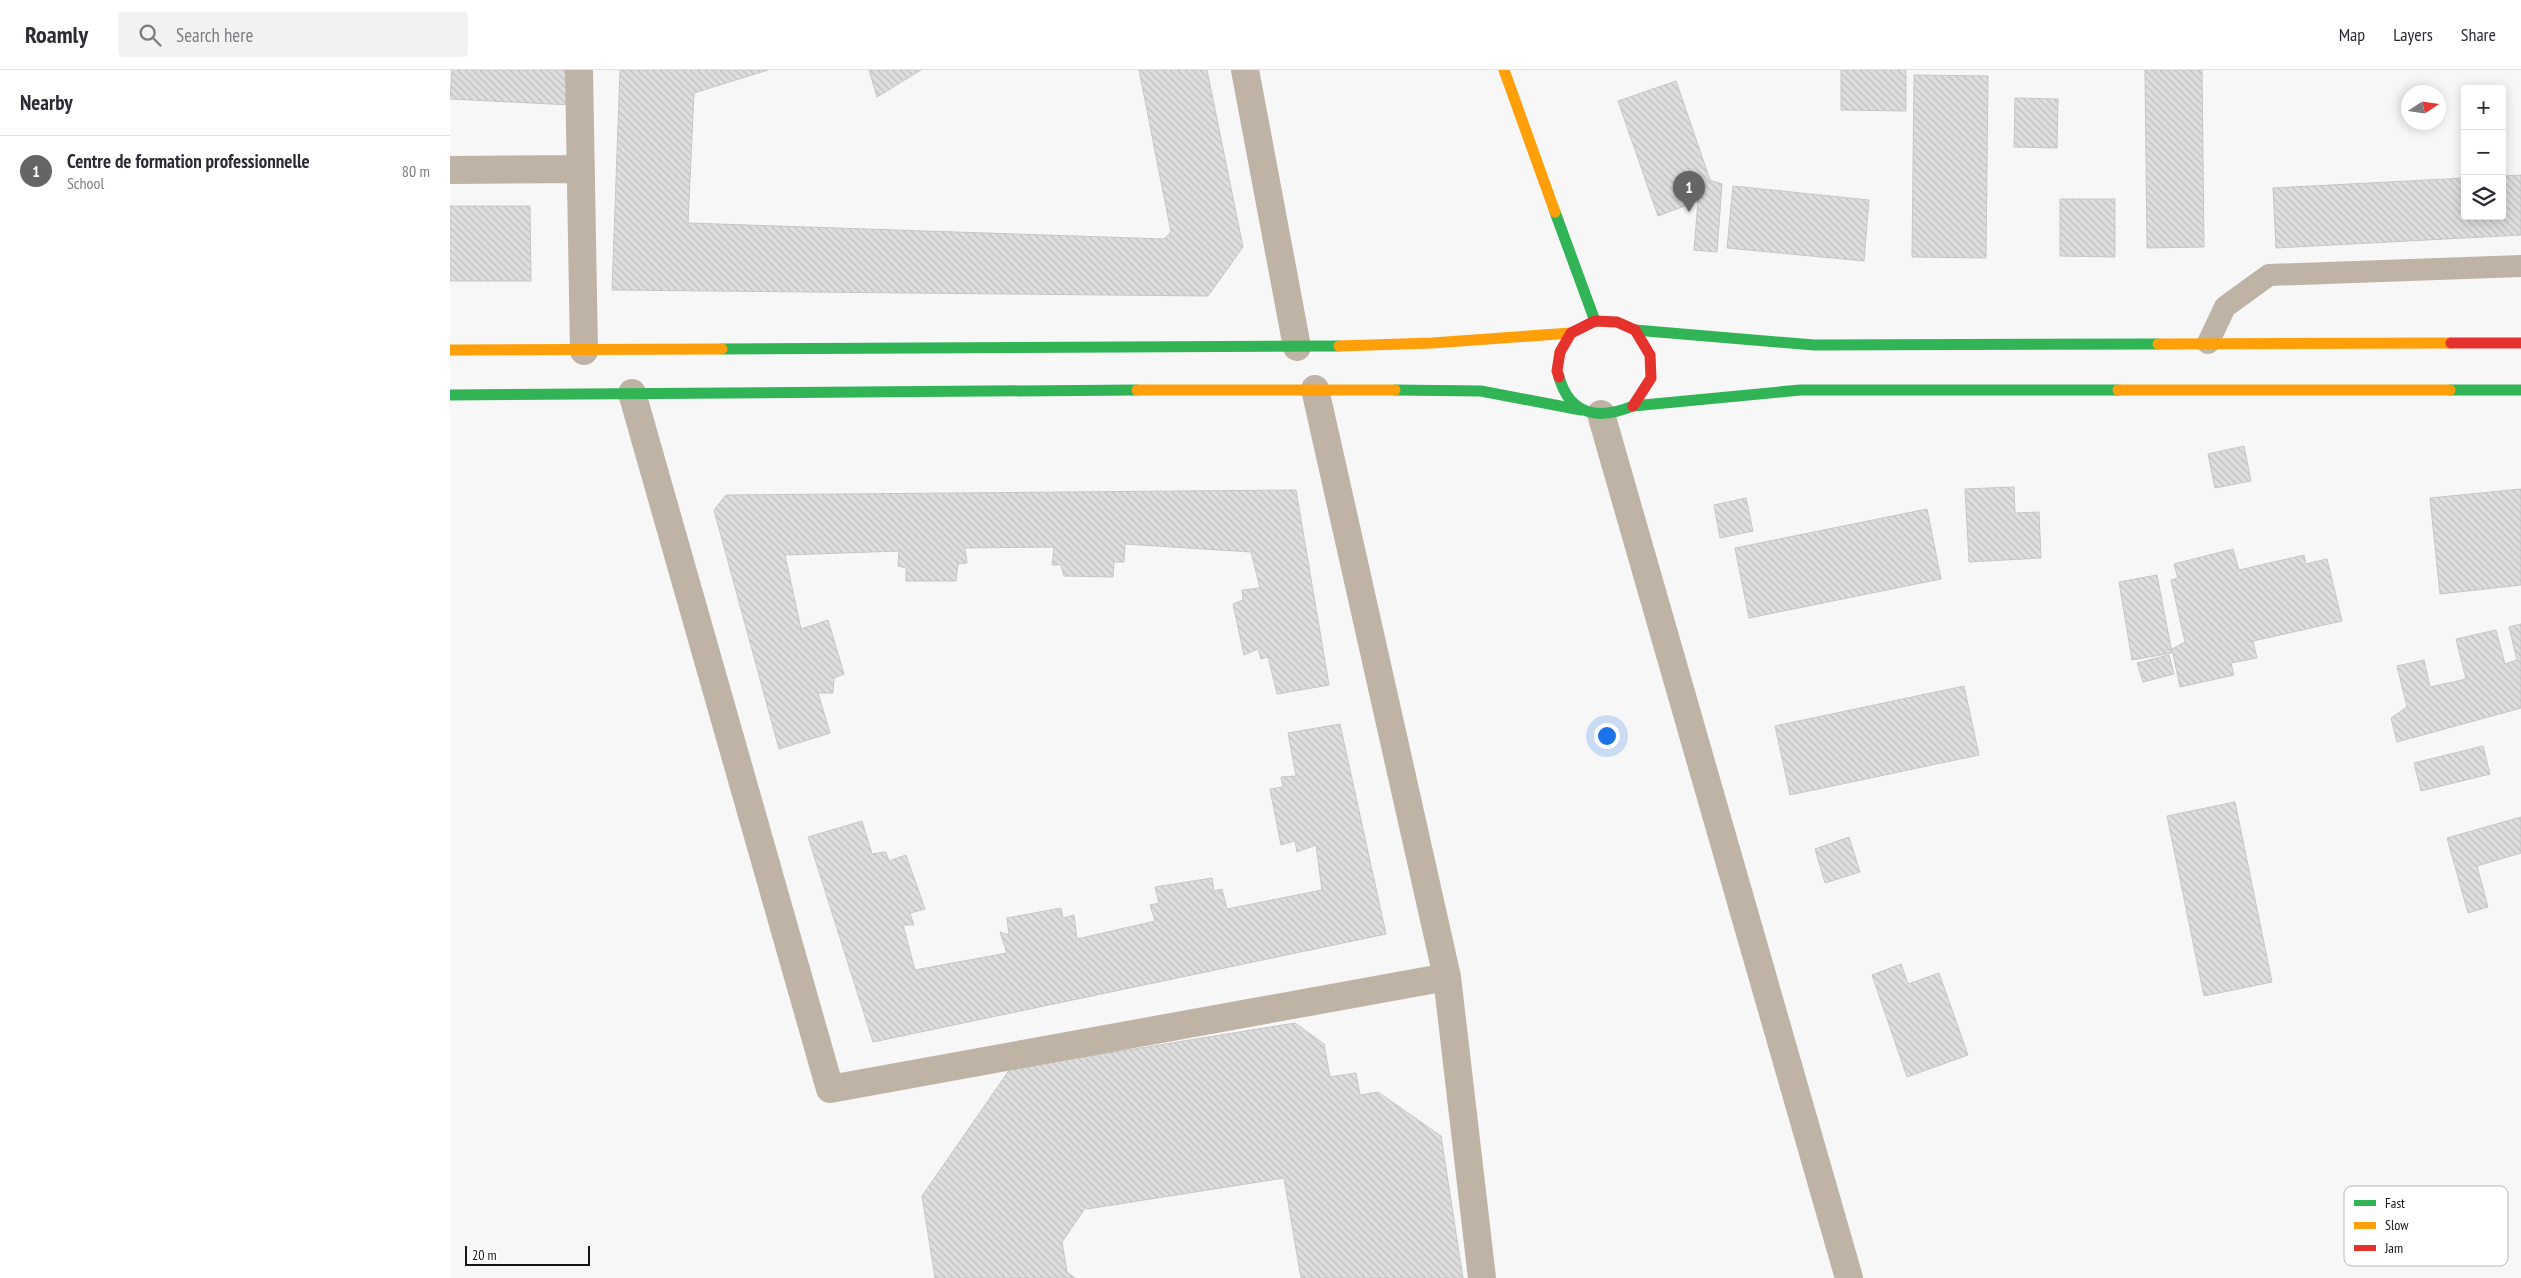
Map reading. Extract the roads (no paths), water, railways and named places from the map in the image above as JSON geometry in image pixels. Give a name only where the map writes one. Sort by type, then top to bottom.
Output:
[{"type":"main road","points":[[1504,70],[1595,321]]},
{"type":"main road","points":[[450,350],[1297,347],[1432,343],[1571,333],[1595,321],[1617,322],[1635,330],[1814,345],[2521,342]]},
{"type":"main road","points":[[1633,406],[1650,378],[1650,356],[1635,330]]},
{"type":"main road","points":[[1571,333],[1560,352],[1557,370],[1563,392],[1591,412]]},
{"type":"main road","points":[[450,395],[1315,389],[1481,391],[1591,412],[1614,414],[1633,406],[1800,390],[2521,390]]},
{"type":"street","points":[[579,70],[584,351]]},
{"type":"street","points":[[1244,70],[1297,347]]},
{"type":"street","points":[[450,170],[581,169]]},
{"type":"street","points":[[1315,389],[1447,977],[1482,1278]]},
{"type":"street","points":[[632,393],[830,1089],[1447,977]]},
{"type":"street","points":[[1591,412],[1849,1278]]},
{"type":"lane","points":[[2208,344],[2224,307],[2270,275],[2521,266]]},
{"type":"place","name":"Centre de formation professionnelle","points":[[1689,212]]}]
